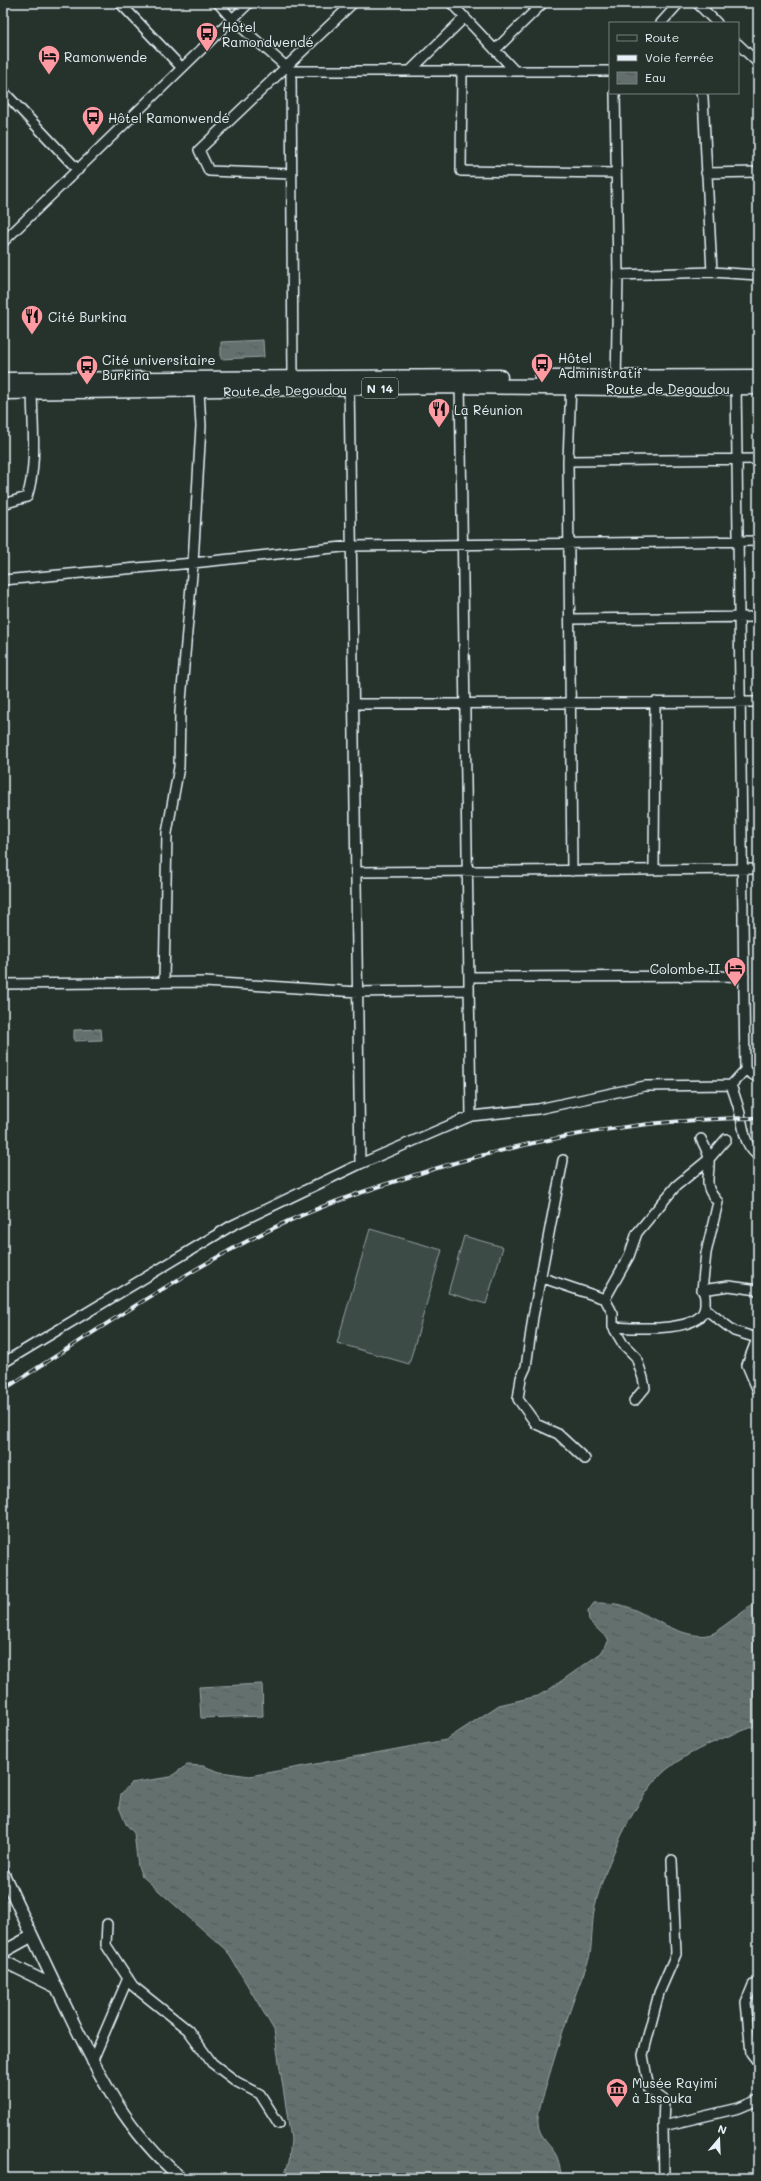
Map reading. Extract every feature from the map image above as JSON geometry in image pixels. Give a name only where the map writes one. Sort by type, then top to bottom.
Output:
[{"type":"main road","name":"Route de Degoudou","points":[[3,380],[32,386],[199,391],[349,384],[460,381],[571,383],[736,382],[758,377]]},
{"type":"main road","name":"Route de Degoudou","points":[[3,392],[32,386],[293,379],[349,384]]},
{"type":"main road","name":"Route de Degoudou","points":[[736,382],[758,387]]},
{"type":"street","points":[[120,3],[182,68]]},
{"type":"street","points":[[218,3],[232,19],[289,69],[410,71],[609,71]]},
{"type":"street","points":[[3,242],[249,3]]},
{"type":"street","points":[[292,174],[209,171],[199,150],[289,69],[353,3]]},
{"type":"street","points":[[451,3],[515,71]]},
{"type":"street","points":[[495,50],[543,3]]},
{"type":"street","points":[[661,22],[679,3]]},
{"type":"street","points":[[697,3],[716,22]]},
{"type":"street","points":[[410,71],[465,17]]},
{"type":"street","points":[[739,45],[758,63]]},
{"type":"street","points":[[289,69],[292,174],[293,379]]},
{"type":"street","points":[[462,71],[461,172],[615,173]]},
{"type":"street","points":[[3,91],[78,170]]},
{"type":"street","points":[[614,94],[618,275],[616,383]]},
{"type":"street","points":[[702,94],[703,97],[712,272]]},
{"type":"street","points":[[706,173],[758,172]]},
{"type":"street","points":[[618,275],[712,272],[758,275]]},
{"type":"street","points":[[460,381],[471,1116]]},
{"type":"street","points":[[3,1363],[231,1226],[360,1164],[471,1116],[538,1109],[645,1086],[731,1085],[745,1070],[736,382]]},
{"type":"street","points":[[571,383],[568,461],[572,871]]},
{"type":"street","points":[[349,384],[360,1164]]},
{"type":"street","points":[[3,504],[27,497],[30,489],[33,470],[32,386]]},
{"type":"street","points":[[164,982],[167,833],[179,768],[180,712],[193,563],[201,426],[199,391]]},
{"type":"street","points":[[568,461],[758,459]]},
{"type":"street","points":[[3,580],[193,563],[352,546],[758,541]]},
{"type":"street","points":[[570,619],[758,617]]},
{"type":"street","points":[[654,870],[655,702]]},
{"type":"street","points":[[354,704],[758,702]]},
{"type":"street","points":[[356,872],[758,869]]},
{"type":"street","points":[[469,977],[744,976]]},
{"type":"street","points":[[3,984],[205,982],[358,992],[469,990]]},
{"type":"street","points":[[745,1070],[758,1078]]},
{"type":"street","points":[[731,1085],[742,1118],[742,1132],[750,1150],[758,1156]]},
{"type":"street","points":[[613,1327],[653,1329],[672,1327],[696,1320],[705,1309],[705,1294],[702,1290],[706,1253],[718,1202],[710,1193],[706,1177],[709,1159],[701,1139]]},
{"type":"street","points":[[605,1299],[625,1263],[636,1233],[676,1186],[709,1159],[726,1139]]},
{"type":"street","points":[[563,1160],[540,1277],[526,1367],[521,1378],[518,1399],[536,1424],[558,1434],[585,1459]]},
{"type":"street","points":[[540,1277],[605,1299],[613,1314],[613,1327],[624,1344],[636,1357],[643,1378],[645,1388],[634,1401]]},
{"type":"street","points":[[702,1290],[729,1286],[758,1290]]},
{"type":"street","points":[[705,1309],[734,1331],[757,1337],[747,1365],[758,1391]]},
{"type":"street","points":[[664,2178],[664,2100],[649,2089],[643,2056],[659,1992],[676,1954],[672,1860]]},
{"type":"street","points":[[3,1873],[92,2062],[126,2119],[159,2159],[182,2178]]},
{"type":"street","points":[[107,1924],[106,1944],[133,1986],[188,2030],[212,2063],[237,2082],[260,2094],[279,2124]]},
{"type":"street","points":[[3,1952],[32,1936]]},
{"type":"street","points":[[3,1961],[56,1987]]},
{"type":"street","points":[[92,2062],[128,1978]]},
{"type":"street","points":[[758,1984],[753,1985],[746,2002],[751,2053],[758,2062]]},
{"type":"street","points":[[663,2126],[739,2108],[758,2100]]},
{"type":"shaded area","points":[[370,1229],[442,1250],[409,1364],[337,1343]]},
{"type":"shaded area","points":[[464,1236],[503,1247],[486,1304],[448,1293]]},
{"type":"water","points":[[263,340],[264,357],[221,359],[221,342]]},
{"type":"water","points":[[101,1029],[102,1040],[74,1041],[74,1030]]},
{"type":"water","points":[[758,1601],[758,1725],[687,1755],[666,1770],[655,1781],[644,1796],[623,1833],[599,1890],[594,1912],[590,1957],[561,2037],[539,2114],[539,2129],[543,2138],[557,2157],[562,2178],[283,2178],[289,2162],[291,2139],[274,2030],[227,1951],[142,1876],[138,1867],[134,1833],[126,1824],[119,1807],[121,1794],[131,1783],[170,1777],[187,1765],[203,1766],[220,1772],[250,1776],[446,1740],[499,1705],[538,1696],[601,1653],[609,1640],[589,1621],[588,1611],[594,1603],[628,1607],[671,1628],[693,1635],[704,1635],[714,1633]]},
{"type":"water","points":[[262,1684],[263,1716],[201,1718],[199,1687]]},
{"type":"railway","points":[[3,1390],[128,1310],[191,1272],[255,1237],[342,1199],[440,1167],[529,1144],[574,1135],[666,1122],[758,1118]]},
{"type":"place","name":"Hôtel Ramondwendé","points":[[207,52]]},
{"type":"place","name":"Ramonwende","points":[[49,76]]},
{"type":"place","name":"Hôtel Ramonwendé","points":[[93,136]]},
{"type":"place","name":"Cité Burkina","points":[[32,336]]},
{"type":"place","name":"Hôtel Administratif","points":[[542,384]]},
{"type":"place","name":"Cité universitaire Burkina","points":[[87,386]]},
{"type":"place","name":"La Réunion","points":[[439,428]]},
{"type":"place","name":"Colombe II","points":[[735,988]]},
{"type":"place","name":"Musée Rayimi à Issouka","points":[[617,2108]]}]
